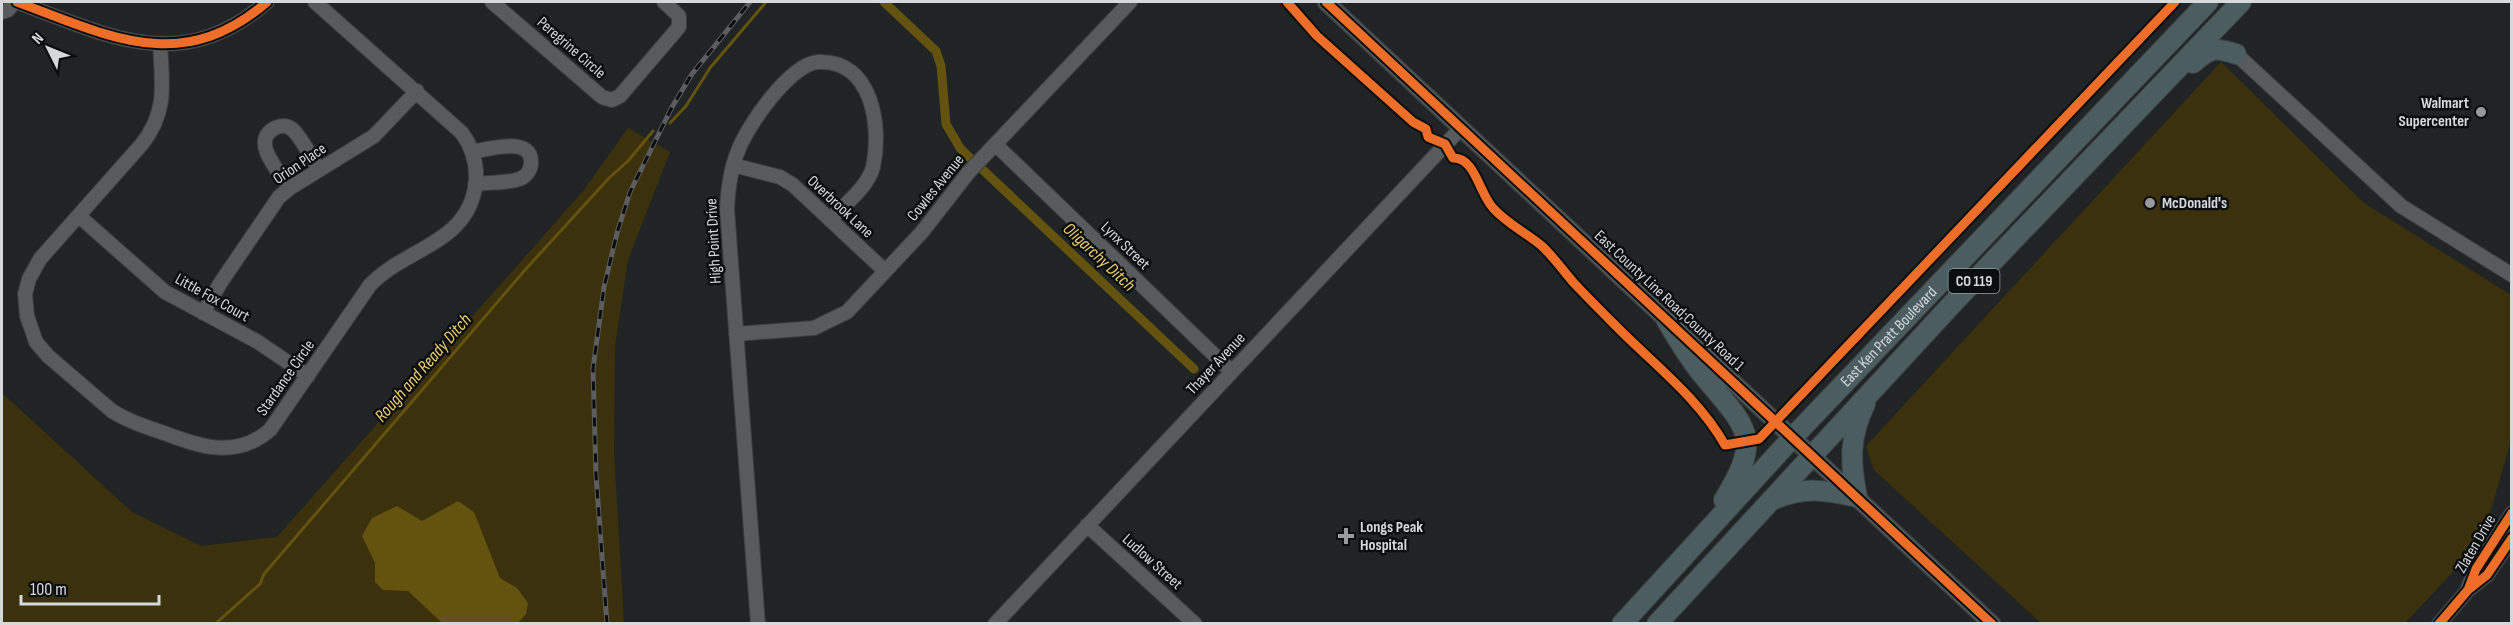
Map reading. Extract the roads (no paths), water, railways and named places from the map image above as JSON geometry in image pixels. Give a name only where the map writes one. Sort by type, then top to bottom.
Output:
[{"type":"highway","name":"East Ken Pratt Boulevard","points":[[1622,624],[1793,437],[2208,2]]},
{"type":"highway","points":[[2215,2],[2210,11],[2222,45]]},
{"type":"highway","name":"East Ken Pratt Boulevard","points":[[1657,624],[1875,386],[2139,108],[2222,45],[2241,2]]},
{"type":"highway","points":[[2222,45],[2230,33],[2236,14],[2247,2]]},
{"type":"highway","points":[[1667,321],[1701,374],[1741,422],[1746,441],[1746,458],[1737,479],[1701,537]]},
{"type":"highway","points":[[1767,502],[1790,492],[1808,489],[1857,497],[1851,471],[1850,447],[1854,430],[1875,386]]},
{"type":"main road","name":"East County Line Road;County Road 1","points":[[1326,2],[1992,624]]},
{"type":"street","points":[[2,12],[8,10],[16,2],[114,38],[145,44],[160,44],[195,40],[216,33],[237,24],[267,2]]},
{"type":"street","name":"Stardance Circle","points":[[160,44],[162,101],[155,126],[34,268],[27,287],[26,309],[32,336],[41,349],[112,411],[124,419],[198,446],[214,449],[232,448],[253,441],[270,430],[374,281],[444,237],[468,209],[475,184],[472,152],[462,133],[315,2]]},
{"type":"street","name":"Peregrine Circle","points":[[492,2],[602,97],[609,100],[620,96],[679,27],[679,16],[664,2]]},
{"type":"street","name":"Cowles Avenue","points":[[736,334],[814,328],[847,312],[922,232],[968,173],[1130,2]]},
{"type":"street","points":[[2222,45],[2401,206],[2511,275]]},
{"type":"street","name":"High Point Drive","points":[[758,624],[727,209],[733,165],[746,133],[786,81],[799,69],[816,62],[832,63],[847,70],[868,91],[872,103],[873,167],[866,181],[830,219]]},
{"type":"street","name":"Orion Place","points":[[203,313],[265,216],[290,188],[377,133],[417,91]]},
{"type":"street","points":[[290,188],[265,150],[266,138],[273,129],[283,126],[292,129],[319,170]]},
{"type":"street","name":"Thayer Avenue","points":[[994,624],[1461,128]]},
{"type":"street","name":"Lynx Street","points":[[995,144],[1232,372]]},
{"type":"street","points":[[472,152],[520,146],[529,153],[532,162],[529,172],[522,178],[475,184]]},
{"type":"street","name":"Overbrook Lane","points":[[733,165],[780,177],[793,185],[885,271]]},
{"type":"street","name":"Little Fox Court","points":[[79,216],[165,292],[258,342],[308,376]]},
{"type":"street","name":"Zlaten Drive","points":[[2468,590],[2476,569],[2511,513]]},
{"type":"street","name":"Ludlow Street","points":[[1088,525],[1195,624]]},
{"type":"street","name":"Zlaten Drive","points":[[2439,624],[2468,590],[2487,575],[2511,538]]},
{"type":"waterway","name":"Rough and Ready Ditch","points":[[670,123],[686,106],[710,68],[766,2]]},
{"type":"waterway","name":"Oligarchy Ditch","points":[[884,2],[936,51],[941,66],[946,124],[960,148],[971,159]]},
{"type":"waterway","name":"Rough and Ready Ditch","points":[[215,624],[260,584],[264,574],[525,270],[609,178],[628,161],[653,131]]},
{"type":"waterway","name":"Oligarchy Ditch","points":[[982,169],[1194,369]]},
{"type":"railway","points":[[607,624],[596,475],[593,369],[604,287],[630,192],[672,107],[692,74],[750,2]]},
{"type":"place","name":"Walmart Supercenter","points":[[2481,112]]},
{"type":"place","name":"McDonald's","points":[[2150,203]]},
{"type":"place","name":"Longs Peak Hospital","points":[[1346,536]]}]
